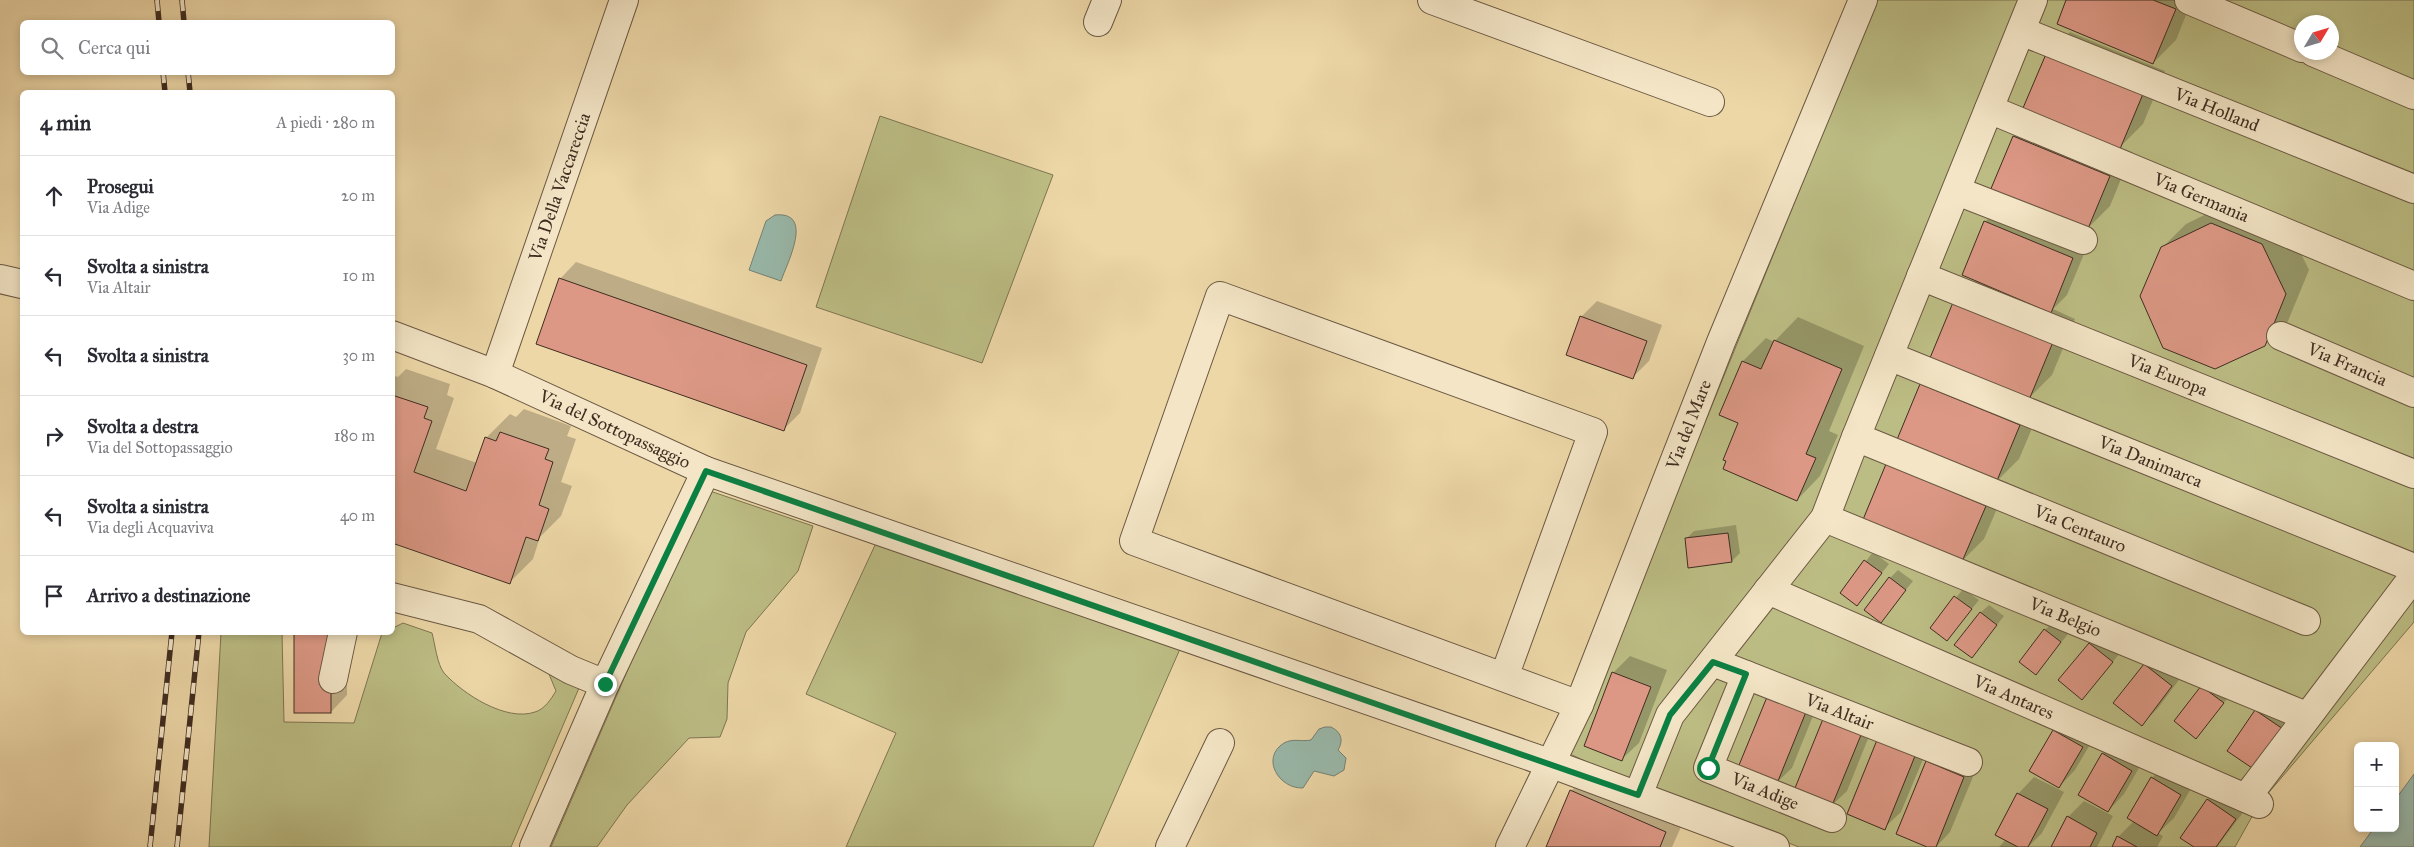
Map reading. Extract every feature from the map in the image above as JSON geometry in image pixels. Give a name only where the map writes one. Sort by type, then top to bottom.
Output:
[{"type":"street","name":"Via Della Vaccareccia","points":[[496,374],[624,0]]},
{"type":"street","points":[[1432,0],[1710,102]]},
{"type":"street","name":"Via del Mare","points":[[1510,847],[1552,764],[1579,705],[1721,342],[1863,0]]},
{"type":"street","points":[[1638,795],[1670,715],[1825,518],[2033,0]]},
{"type":"street","points":[[2189,0],[2294,45]]},
{"type":"street","name":"Via Holland","points":[[2020,31],[2414,189]]},
{"type":"street","points":[[2331,60],[2414,96]]},
{"type":"street","name":"Via Germania","points":[[1989,109],[2414,286]]},
{"type":"street","points":[[1956,191],[2083,240]]},
{"type":"street","name":"Via Europa","points":[[1921,276],[2414,474]]},
{"type":"street","points":[[0,279],[20,284]]},
{"type":"street","points":[[1504,677],[1593,432],[1220,296],[1134,542],[1579,705]]},
{"type":"street","name":"Via Francia","points":[[2281,336],[2414,393]]},
{"type":"street","name":"Via del Sottopassaggio","points":[[395,337],[496,374],[706,471],[1552,764],[1775,847]]},
{"type":"street","name":"Via Danimarca","points":[[1889,356],[2414,568]]},
{"type":"street","name":"Via Centauro","points":[[1856,437],[2306,621]]},
{"type":"street","points":[[534,847],[605,684],[706,471]]},
{"type":"street","name":"Via Belgio","points":[[1825,518],[2306,716]]},
{"type":"street","points":[[2306,716],[2414,576]]},
{"type":"street","name":"Via Antares","points":[[1768,590],[2252,801],[2306,716]]},
{"type":"street","points":[[395,598],[479,619],[571,670],[605,684]]},
{"type":"street","points":[[334,679],[342,635]]},
{"type":"street","name":"Via Altair","points":[[1713,662],[1968,762]]},
{"type":"street","name":"Via Adige","points":[[1746,674],[1708,768],[1832,818]]},
{"type":"street","points":[[1170,847],[1220,743]]},
{"type":"green space","points":[[1877,0],[2414,0],[2414,622],[2259,804],[2235,847],[1799,847],[1641,787],[1570,754]]},
{"type":"green space","points":[[880,116],[1053,175],[982,363],[816,307]]},
{"type":"green space","points":[[710,491],[813,526],[798,571],[746,632],[728,683],[727,719],[720,737],[689,738],[627,805],[597,847],[551,847],[674,563]]},
{"type":"green space","points":[[876,543],[1180,649],[1093,847],[846,847],[896,733],[806,694]]},
{"type":"green space","points":[[403,623],[432,633],[438,659],[444,673],[473,697],[498,710],[524,714],[542,709],[556,691],[549,674],[579,688],[511,847],[209,847],[221,635],[282,635],[284,722],[354,723],[381,635],[395,635],[395,627]]},
{"type":"shaded area","points":[[775,215],[787,216],[794,221],[796,229],[792,251],[781,281],[749,270],[766,221]]},
{"type":"shaded area","points":[[1331,727],[1339,734],[1341,743],[1338,750],[1346,758],[1344,770],[1334,776],[1314,771],[1303,788],[1287,784],[1280,778],[1273,764],[1273,756],[1277,749],[1284,743],[1294,740],[1311,740],[1319,729]]},
{"type":"shaded area","points":[[2414,774],[2414,847],[2360,847],[2371,832],[2399,832],[2399,795]]},
{"type":"building","points":[[2066,0],[2153,0],[2176,9],[2153,64],[2057,24]]},
{"type":"building","points":[[2046,54],[2143,94],[2120,149],[2023,108]]},
{"type":"building","points":[[2013,136],[2110,176],[2087,231],[1990,191]]},
{"type":"building","points":[[1984,221],[2073,258],[2051,313],[1962,275]]},
{"type":"building","points":[[2211,223],[2262,244],[2286,294],[2265,346],[2215,369],[2163,348],[2140,296],[2161,247]]},
{"type":"building","points":[[559,278],[807,365],[784,431],[536,344]]},
{"type":"building","points":[[1954,300],[2053,342],[2029,400],[1930,358]]},
{"type":"building","points":[[1580,316],[1647,341],[1633,379],[1566,355]]},
{"type":"building","points":[[1774,340],[1842,369],[1806,454],[1816,458],[1797,501],[1723,469],[1726,461],[1723,460],[1738,423],[1719,415],[1742,361],[1761,369]]},
{"type":"building","points":[[1920,384],[2020,425],[1996,483],[1896,442]]},
{"type":"building","points":[[395,396],[428,407],[424,418],[432,421],[414,472],[466,491],[485,437],[496,441],[500,432],[549,449],[545,459],[553,462],[539,505],[549,509],[538,541],[526,537],[510,584],[395,544]]},
{"type":"building","points":[[1886,464],[1986,506],[1961,564],[1862,522]]},
{"type":"building","points":[[1728,533],[1732,562],[1688,568],[1685,538]]},
{"type":"building","points":[[1864,560],[1882,573],[1857,606],[1840,593]]},
{"type":"building","points":[[1889,577],[1906,590],[1881,623],[1864,610]]},
{"type":"building","points":[[1954,596],[1972,609],[1947,641],[1930,628]]},
{"type":"building","points":[[1980,612],[1997,625],[1972,658],[1954,645]]},
{"type":"building","points":[[2044,629],[2061,642],[2036,675],[2019,662]]},
{"type":"building","points":[[294,635],[331,635],[331,713],[294,713]]},
{"type":"building","points":[[2089,643],[2113,662],[2082,700],[2058,680]]},
{"type":"building","points":[[2144,664],[2172,686],[2142,726],[2113,703]]},
{"type":"building","points":[[1612,672],[1651,687],[1622,761],[1584,746]]},
{"type":"building","points":[[2201,686],[2224,703],[2196,739],[2174,721]]},
{"type":"building","points":[[1767,697],[1806,712],[1776,786],[1737,770]]},
{"type":"building","points":[[2255,710],[2283,729],[2255,770],[2227,751]]},
{"type":"building","points":[[1823,719],[1861,735],[1831,808],[1793,793]]},
{"type":"building","points":[[2053,730],[2083,747],[2059,788],[2029,771]]},
{"type":"building","points":[[1877,740],[1915,756],[1885,830],[1847,814]]},
{"type":"building","points":[[2102,753],[2132,771],[2108,812],[2078,795]]},
{"type":"building","points":[[1926,761],[1964,777],[1936,847],[1927,847],[1896,834]]},
{"type":"building","points":[[2151,777],[2181,795],[2157,836],[2127,818]]},
{"type":"building","points":[[1570,790],[1666,832],[1660,847],[1546,847]]},
{"type":"building","points":[[2017,793],[2048,809],[2028,847],[2018,847],[1995,835]]},
{"type":"building","points":[[2207,799],[2236,819],[2216,847],[2194,847],[2180,838]]},
{"type":"building","points":[[2067,816],[2097,833],[2090,847],[2051,847]]},
{"type":"building","points":[[2117,836],[2137,847],[2112,847]]},
{"type":"railway","points":[[157,0],[159,20]]},
{"type":"railway","points":[[182,0],[184,20]]},
{"type":"railway","points":[[163,75],[165,90]]},
{"type":"railway","points":[[188,75],[190,90]]},
{"type":"railway","points":[[150,847],[172,635]]},
{"type":"railway","points":[[177,847],[199,635]]},
{"type":"route","points":[[605,684],[706,471],[1638,795],[1670,715],[1713,662],[1746,674],[1708,768]]}]
